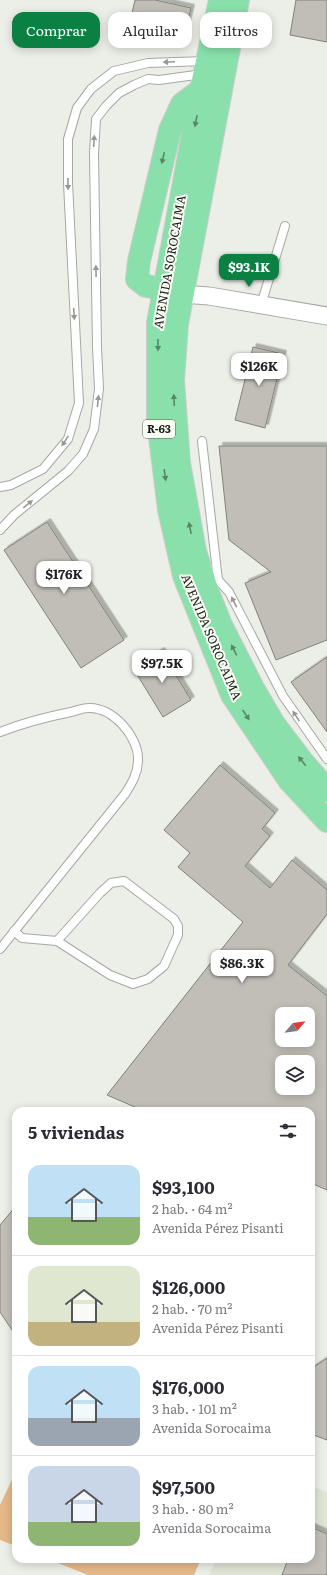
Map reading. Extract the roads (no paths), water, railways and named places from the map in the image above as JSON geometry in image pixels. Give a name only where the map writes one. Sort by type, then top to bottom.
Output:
[{"type":"main road","name":"AVENIDA SOROCAIMA","points":[[220,0],[205,75],[173,291],[177,324],[173,380],[179,463],[195,551],[198,577],[232,695],[289,780],[327,821]]},
{"type":"main road","name":"AVENIDA SOROCAIMA","points":[[173,291],[238,0]]},
{"type":"main road","points":[[173,291],[146,286],[137,279],[139,261],[170,130],[182,104],[205,75]]},
{"type":"main road","name":"AVENIDA SOROCAIMA","points":[[198,577],[253,688],[274,724],[302,761],[327,790]]},
{"type":"street","points":[[173,291],[327,316]]},
{"type":"lane","points":[[0,487],[11,485],[43,469],[68,438],[78,403],[68,183],[68,139],[77,108],[91,89],[114,72],[148,63],[205,75]]},
{"type":"lane","points":[[0,530],[14,515],[68,472],[83,454],[94,429],[99,389],[96,347],[94,153],[96,119],[119,93],[148,79],[159,80],[205,75]]},
{"type":"lane","points":[[261,305],[285,226]]},
{"type":"lane","points":[[202,441],[198,577],[229,592],[283,696],[327,760]]},
{"type":"lane","points":[[0,732],[51,716],[88,708],[100,708],[114,716],[134,739],[138,759],[135,779],[125,794],[0,949]]},
{"type":"lane","points":[[14,931],[22,938],[57,941],[110,975],[133,984],[148,979],[164,966],[178,935],[178,926],[174,918],[124,881],[111,883],[100,893],[57,941]]}]
